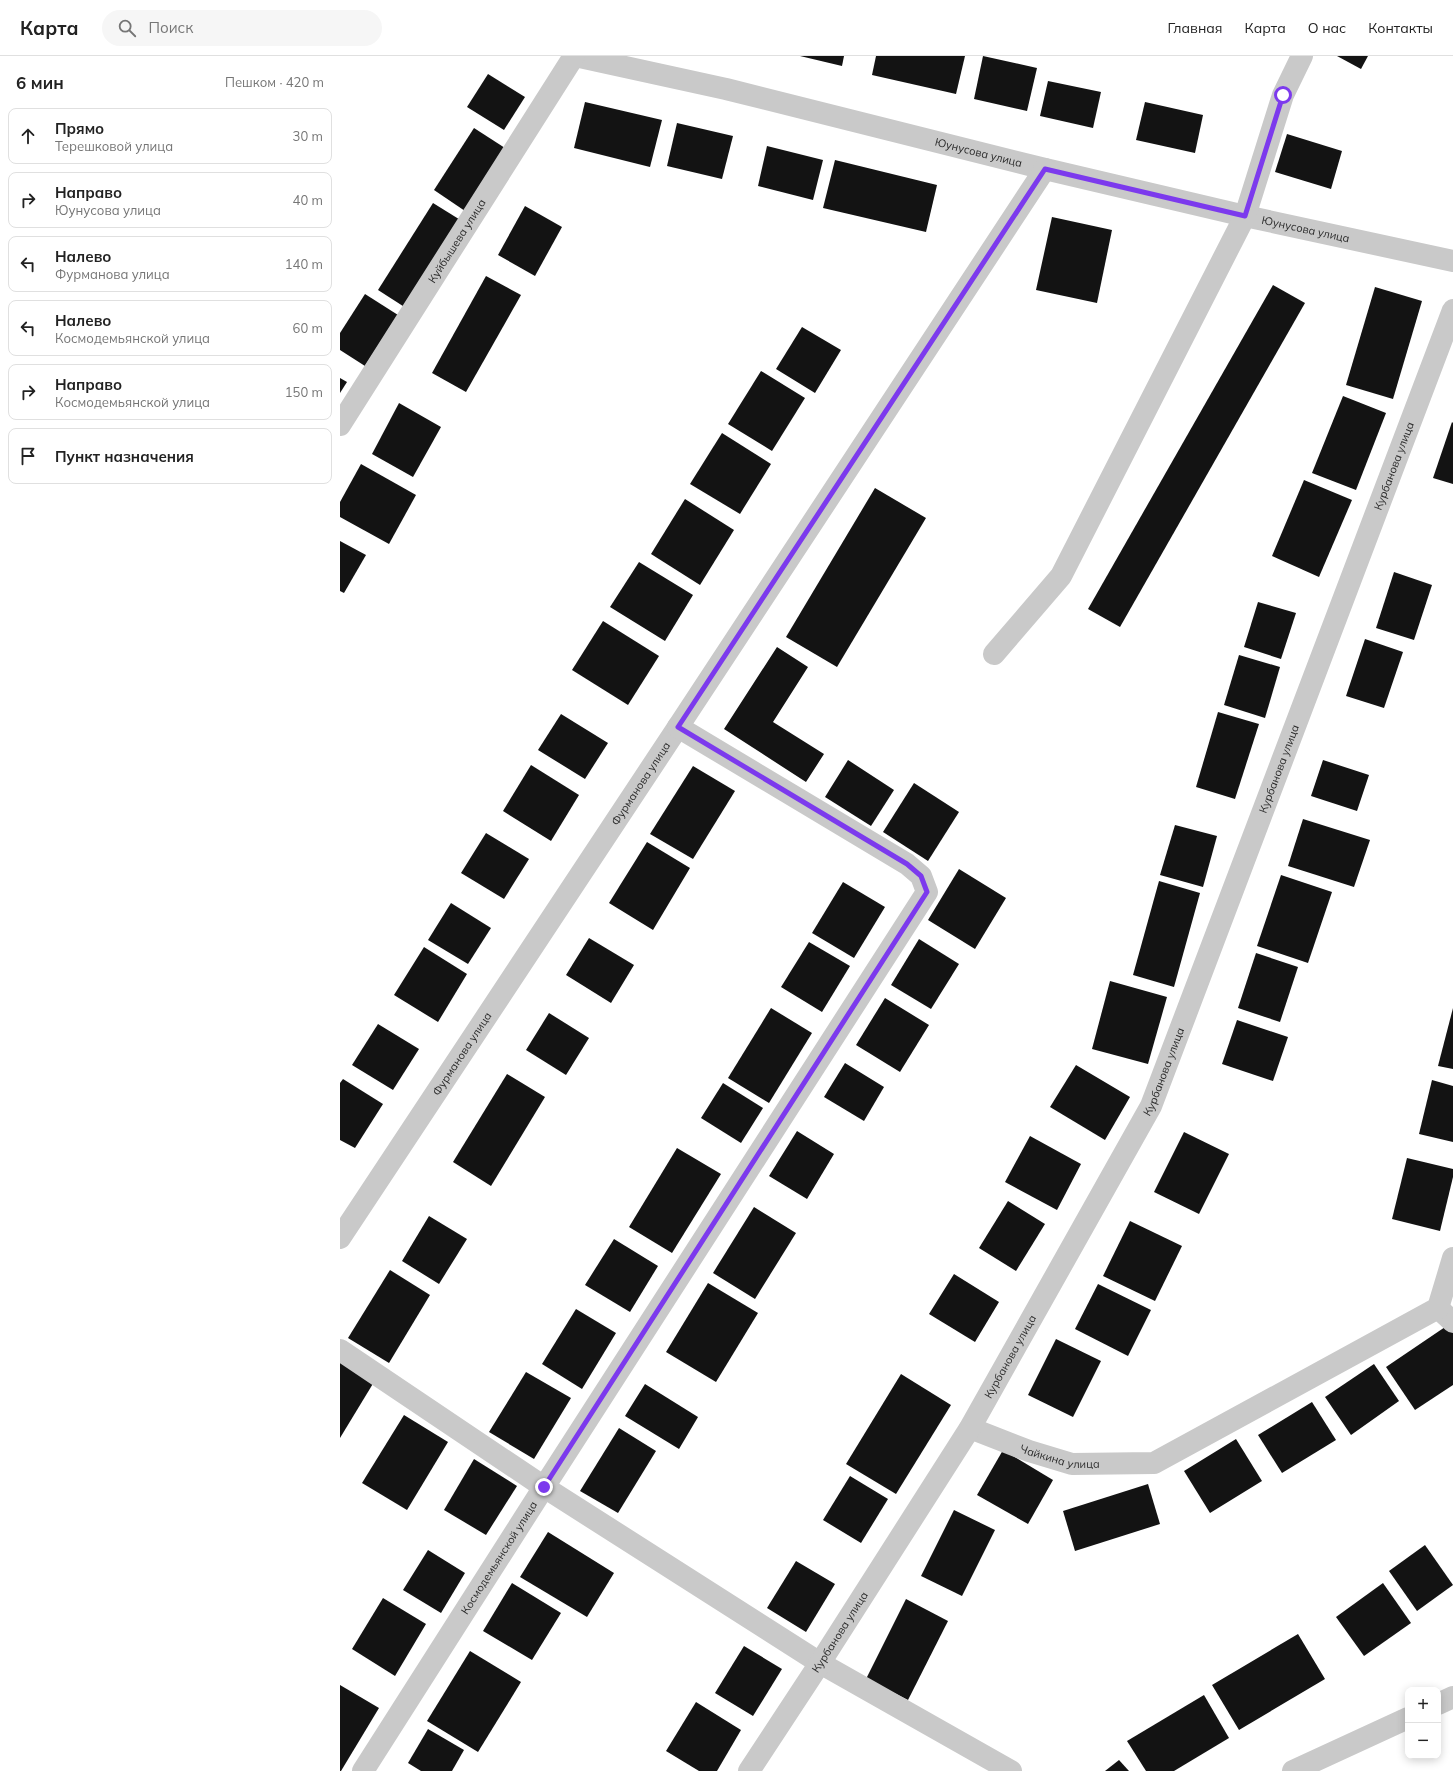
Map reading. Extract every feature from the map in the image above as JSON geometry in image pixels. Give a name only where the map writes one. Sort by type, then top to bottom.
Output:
[{"type":"street","name":"Юунусова улица","points":[[574,56],[726,89],[1045,169],[1245,216],[1453,261]]},
{"type":"street","name":"Куйбышева улица","points":[[340,425],[574,56]]},
{"type":"street","points":[[994,654],[1061,576],[1245,216],[1283,95],[1302,56]]},
{"type":"street","name":"Фурманова улица","points":[[340,1238],[1045,169]]},
{"type":"street","name":"Курбанова улица","points":[[749,1771],[820,1664],[970,1428],[1151,1106],[1453,310]]},
{"type":"street","name":"Космодемьянской улица","points":[[364,1771],[544,1487],[927,892],[921,876],[907,864],[678,727]]},
{"type":"street","points":[[1446,1315],[1453,1258]]},
{"type":"street","name":"Чайкина улица","points":[[970,1428],[1029,1451],[1072,1464],[1154,1463],[1446,1315]]},
{"type":"street","points":[[340,1350],[544,1487],[820,1664],[1011,1771]]},
{"type":"street","points":[[1441,1703],[1453,1697]]},
{"type":"street","points":[[1293,1771],[1405,1719]]},
{"type":"building","points":[[800,56],[844,56],[842,66]]},
{"type":"building","points":[[876,56],[965,56],[956,94],[872,75]]},
{"type":"building","points":[[983,56],[1037,68],[1027,111],[974,99]]},
{"type":"building","points":[[1337,56],[1368,56],[1361,69]]},
{"type":"building","points":[[488,74],[525,97],[504,130],[467,107]]},
{"type":"building","points":[[1048,81],[1101,92],[1093,128],[1040,116]]},
{"type":"building","points":[[585,102],[662,120],[650,167],[574,148]]},
{"type":"building","points":[[1145,102],[1203,115],[1195,153],[1136,140]]},
{"type":"building","points":[[677,123],[733,136],[722,179],[667,166]]},
{"type":"building","points":[[474,128],[505,148],[465,211],[434,190]]},
{"type":"building","points":[[1287,134],[1342,151],[1331,189],[1275,172]]},
{"type":"building","points":[[767,146],[823,160],[813,200],[758,186]]},
{"type":"building","points":[[835,160],[937,185],[926,232],[823,208]]},
{"type":"building","points":[[433,203],[462,221],[406,308],[378,290]]},
{"type":"building","points":[[525,206],[562,227],[535,276],[498,255]]},
{"type":"building","points":[[1052,217],[1112,230],[1097,303],[1036,290]]},
{"type":"building","points":[[486,276],[521,295],[466,392],[432,373]]},
{"type":"building","points":[[1273,285],[1305,303],[1120,627],[1088,609]]},
{"type":"building","points":[[1375,287],[1422,301],[1393,399],[1346,385]]},
{"type":"building","points":[[365,294],[398,315],[365,366],[340,350],[340,333]]},
{"type":"building","points":[[802,327],[841,350],[815,393],[776,369]]},
{"type":"building","points":[[761,371],[805,398],[772,451],[728,424]]},
{"type":"building","points":[[340,378],[347,382],[340,393]]},
{"type":"building","points":[[1343,396],[1386,413],[1356,490],[1312,473]]},
{"type":"building","points":[[399,403],[441,427],[413,477],[372,454]]},
{"type":"building","points":[[1452,422],[1453,423],[1453,484],[1433,478]]},
{"type":"building","points":[[722,433],[771,464],[740,514],[690,484]]},
{"type":"building","points":[[361,464],[416,495],[389,544],[340,517],[340,502]]},
{"type":"building","points":[[1304,480],[1352,500],[1319,577],[1272,556]]},
{"type":"building","points":[[875,488],[926,518],[837,667],[786,637]]},
{"type":"building","points":[[685,499],[734,530],[700,585],[651,554]]},
{"type":"building","points":[[340,541],[366,555],[344,593],[340,591]]},
{"type":"building","points":[[639,562],[693,595],[665,641],[610,607]]},
{"type":"building","points":[[1394,572],[1432,585],[1414,640],[1376,628]]},
{"type":"building","points":[[1258,602],[1296,613],[1281,659],[1244,647]]},
{"type":"building","points":[[603,621],[659,656],[628,705],[572,670]]},
{"type":"building","points":[[1365,639],[1403,652],[1384,708],[1346,696]]},
{"type":"building","points":[[777,647],[808,667],[773,722],[824,754],[806,782],[724,729]]},
{"type":"building","points":[[1239,655],[1280,667],[1265,718],[1224,705]]},
{"type":"building","points":[[1218,712],[1259,724],[1235,799],[1196,787]]},
{"type":"building","points":[[561,714],[608,743],[585,779],[538,750]]},
{"type":"building","points":[[848,760],[894,790],[871,826],[825,797]]},
{"type":"building","points":[[1323,760],[1369,775],[1357,811],[1311,796]]},
{"type":"building","points":[[531,765],[579,795],[551,841],[503,811]]},
{"type":"building","points":[[693,766],[735,791],[693,859],[650,834]]},
{"type":"building","points":[[914,783],[959,812],[928,861],[883,832]]},
{"type":"building","points":[[1303,819],[1370,840],[1354,887],[1288,866]]},
{"type":"building","points":[[1175,825],[1217,836],[1203,887],[1160,875]]},
{"type":"building","points":[[486,833],[529,859],[504,899],[461,873]]},
{"type":"building","points":[[647,842],[690,868],[653,930],[609,903]]},
{"type":"building","points":[[959,869],[1006,898],[975,949],[928,920]]},
{"type":"building","points":[[1281,875],[1332,892],[1308,963],[1257,946]]},
{"type":"building","points":[[1159,881],[1200,893],[1174,987],[1133,975]]},
{"type":"building","points":[[843,882],[885,907],[854,958],[812,933]]},
{"type":"building","points":[[451,903],[491,928],[468,964],[428,940]]},
{"type":"building","points":[[589,938],[634,965],[611,1003],[566,975]]},
{"type":"building","points":[[919,939],[959,964],[931,1009],[891,985]]},
{"type":"building","points":[[809,942],[850,966],[822,1012],[781,987]]},
{"type":"building","points":[[424,947],[467,974],[438,1022],[394,995]]},
{"type":"building","points":[[1256,953],[1298,967],[1280,1022],[1238,1008]]},
{"type":"building","points":[[1110,981],[1167,997],[1148,1064],[1092,1049]]},
{"type":"building","points":[[885,998],[929,1025],[900,1072],[856,1045]]},
{"type":"building","points":[[771,1008],[812,1033],[769,1103],[728,1078]]},
{"type":"building","points":[[1453,1008],[1453,1069],[1438,1066]]},
{"type":"building","points":[[549,1013],[589,1038],[566,1075],[526,1050]]},
{"type":"building","points":[[1237,1020],[1288,1037],[1273,1081],[1222,1064]]},
{"type":"building","points":[[378,1024],[419,1049],[393,1090],[352,1065]]},
{"type":"building","points":[[845,1063],[884,1087],[864,1121],[824,1097]]},
{"type":"building","points":[[1076,1065],[1130,1097],[1105,1140],[1050,1107]]},
{"type":"building","points":[[507,1074],[545,1097],[491,1186],[453,1162]]},
{"type":"building","points":[[343,1079],[383,1104],[355,1148],[340,1140],[340,1083]]},
{"type":"building","points":[[1432,1080],[1453,1086],[1453,1142],[1419,1134]]},
{"type":"building","points":[[723,1083],[763,1108],[741,1143],[701,1118]]},
{"type":"building","points":[[797,1131],[834,1154],[807,1199],[769,1176]]},
{"type":"building","points":[[1184,1132],[1229,1154],[1199,1214],[1154,1192]]},
{"type":"building","points":[[1030,1136],[1081,1164],[1057,1210],[1005,1182]]},
{"type":"building","points":[[677,1148],[721,1174],[672,1253],[629,1227]]},
{"type":"building","points":[[1407,1158],[1453,1169],[1453,1177],[1440,1231],[1392,1219]]},
{"type":"building","points":[[1008,1201],[1045,1224],[1016,1271],[979,1248]]},
{"type":"building","points":[[754,1207],[796,1233],[755,1299],[713,1273]]},
{"type":"building","points":[[429,1216],[467,1239],[439,1284],[402,1261]]},
{"type":"building","points":[[1130,1221],[1182,1246],[1155,1301],[1103,1276]]},
{"type":"building","points":[[614,1239],[658,1266],[630,1312],[585,1285]]},
{"type":"building","points":[[390,1270],[430,1295],[389,1363],[348,1338]]},
{"type":"building","points":[[954,1274],[999,1302],[975,1342],[929,1314]]},
{"type":"building","points":[[708,1283],[758,1313],[716,1382],[666,1352]]},
{"type":"building","points":[[1098,1284],[1151,1310],[1128,1356],[1075,1329]]},
{"type":"building","points":[[576,1309],[616,1333],[582,1389],[542,1364]]},
{"type":"building","points":[[1448,1325],[1453,1332],[1453,1385],[1415,1410],[1386,1367]]},
{"type":"building","points":[[1056,1339],[1101,1361],[1073,1417],[1028,1395]]},
{"type":"building","points":[[340,1361],[374,1382],[340,1438]]},
{"type":"building","points":[[1374,1364],[1399,1401],[1351,1435],[1325,1397]]},
{"type":"building","points":[[526,1372],[571,1398],[534,1459],[489,1432]]},
{"type":"building","points":[[901,1374],[951,1405],[896,1494],[846,1464]]},
{"type":"building","points":[[645,1384],[698,1417],[679,1449],[625,1416]]},
{"type":"building","points":[[1312,1402],[1336,1440],[1282,1473],[1258,1435]]},
{"type":"building","points":[[404,1415],[448,1442],[407,1510],[362,1483]]},
{"type":"building","points":[[619,1428],[656,1451],[618,1513],[580,1491]]},
{"type":"building","points":[[1236,1439],[1262,1481],[1210,1513],[1184,1471]]},
{"type":"building","points":[[1003,1450],[1053,1480],[1028,1524],[977,1495]]},
{"type":"building","points":[[474,1459],[517,1486],[486,1535],[444,1510]]},
{"type":"building","points":[[850,1476],[888,1499],[861,1543],[823,1520]]},
{"type":"building","points":[[1148,1484],[1160,1524],[1075,1551],[1063,1511]]},
{"type":"building","points":[[954,1510],[995,1530],[962,1596],[921,1576]]},
{"type":"building","points":[[548,1532],[614,1573],[587,1617],[520,1577]]},
{"type":"building","points":[[1425,1545],[1453,1585],[1417,1611],[1389,1571]]},
{"type":"building","points":[[428,1550],[465,1573],[441,1613],[403,1590]]},
{"type":"building","points":[[796,1561],[835,1584],[806,1632],[767,1608]]},
{"type":"building","points":[[512,1583],[561,1613],[532,1660],[483,1631]]},
{"type":"building","points":[[1383,1583],[1411,1623],[1364,1656],[1336,1617]]},
{"type":"building","points":[[383,1598],[426,1624],[395,1676],[352,1649]]},
{"type":"building","points":[[906,1599],[948,1621],[908,1700],[866,1679]]},
{"type":"building","points":[[1298,1634],[1325,1679],[1239,1730],[1212,1685]]},
{"type":"building","points":[[744,1646],[782,1669],[753,1716],[715,1693]]},
{"type":"building","points":[[470,1651],[521,1682],[478,1752],[427,1721]]},
{"type":"building","points":[[340,1685],[379,1708],[341,1771],[340,1771]]},
{"type":"building","points":[[1204,1695],[1229,1738],[1174,1771],[1146,1771],[1127,1741]]},
{"type":"building","points":[[696,1702],[741,1730],[717,1771],[699,1771],[666,1751]]},
{"type":"building","points":[[428,1729],[464,1750],[452,1771],[421,1771],[408,1763]]},
{"type":"building","points":[[1119,1760],[1129,1771],[1105,1771]]},
{"type":"route","points":[[544,1487],[927,892],[921,876],[907,864],[678,727],[1045,169],[1245,216],[1283,95]]}]
